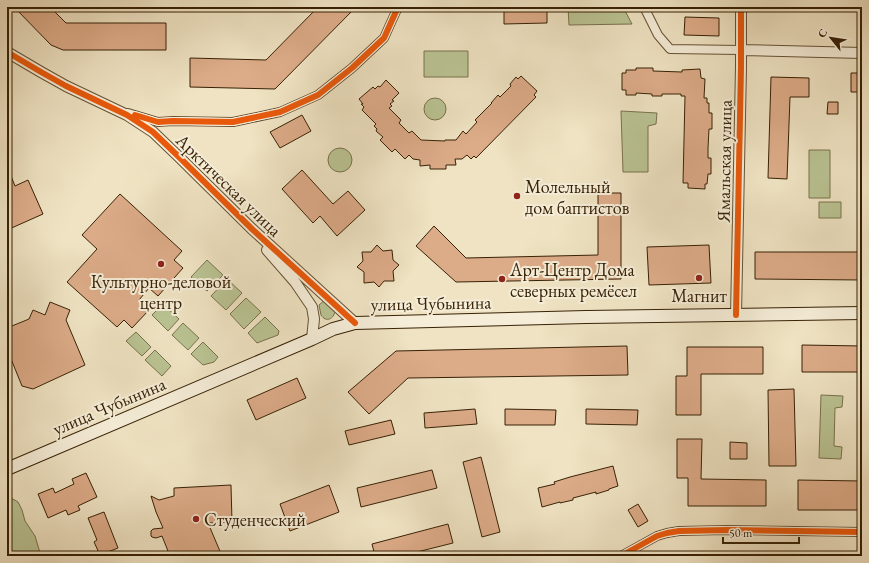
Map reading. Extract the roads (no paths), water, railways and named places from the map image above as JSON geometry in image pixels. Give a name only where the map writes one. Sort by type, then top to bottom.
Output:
[{"type":"main road","name":"улица Чубынина","points":[[7,469],[333,329],[355,323],[736,314],[862,313]]},
{"type":"street","points":[[112,107],[158,122],[233,122],[280,112],[318,95],[352,68],[384,38],[398,7]]},
{"type":"street","points":[[644,7],[658,35],[670,49],[862,53]]},
{"type":"street","name":"Ямальская улица","points":[[736,314],[741,7]]},
{"type":"street","name":"Арктическая улица","points":[[7,52],[66,86],[128,115],[153,132],[252,229],[355,323]]},
{"type":"street","name":"Арктическая улица","points":[[252,229],[268,252],[295,282],[309,301],[312,307],[314,319],[312,339]]},
{"type":"street","points":[[621,556],[657,536],[679,531],[733,530],[862,532]]},
{"type":"place","name":"Молельный дом баптистов","points":[[517,196]]},
{"type":"place","name":"Культурно-деловой центр","points":[[161,264]]},
{"type":"place","name":"Магнит","points":[[699,278]]},
{"type":"place","name":"Арт-Центр Дома северных ремёсел","points":[[502,279]]},
{"type":"place","name":"Студенческий","points":[[196,519]]}]
